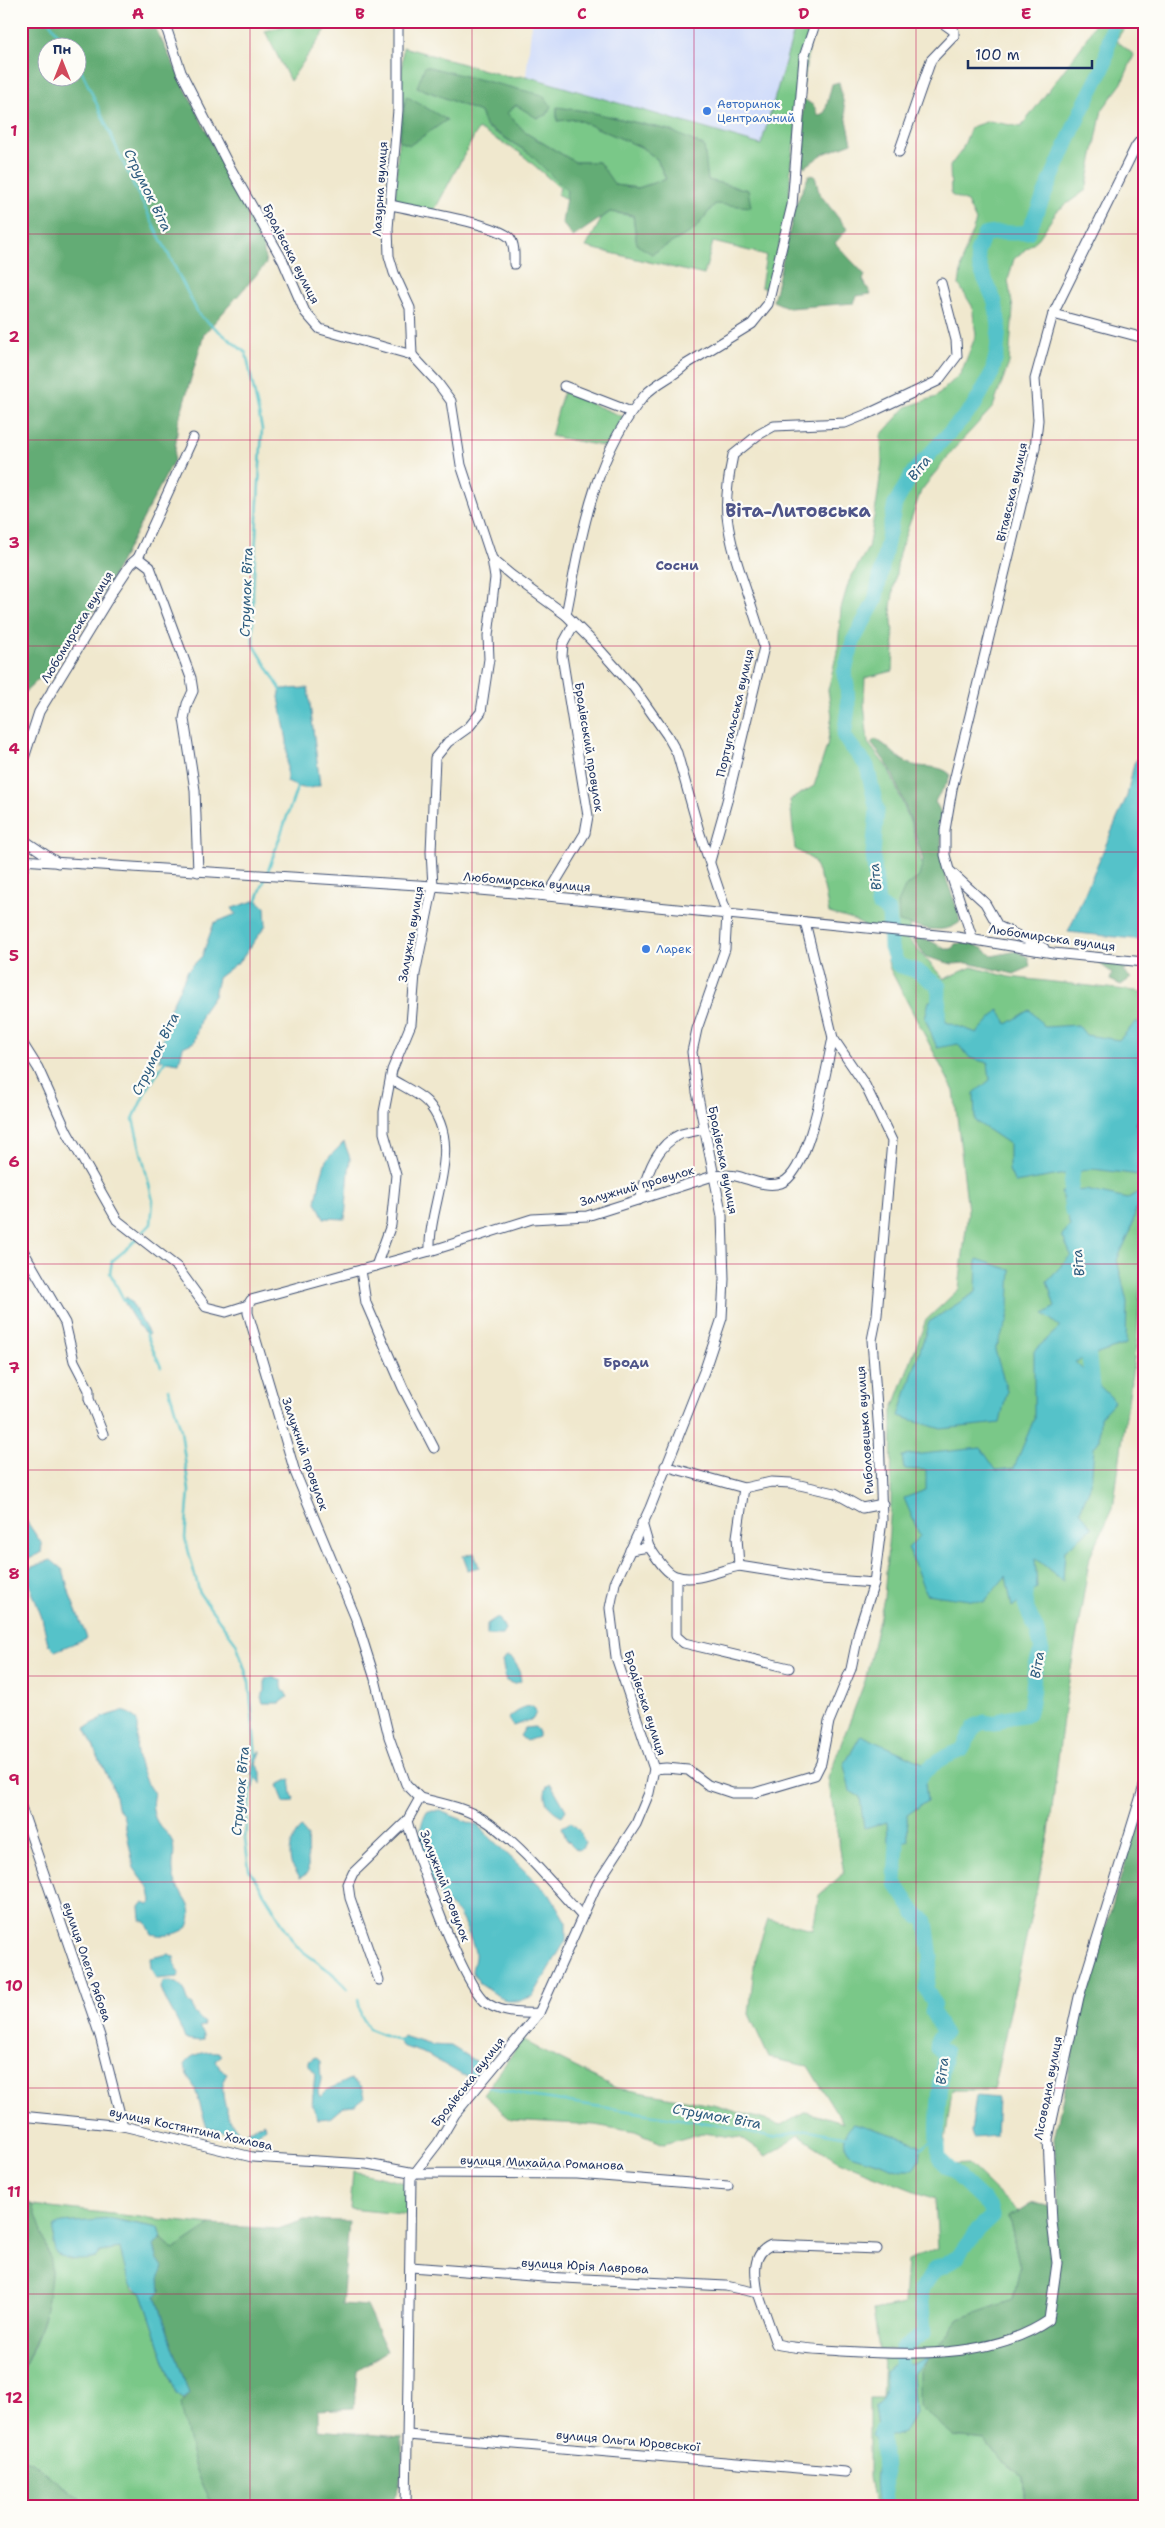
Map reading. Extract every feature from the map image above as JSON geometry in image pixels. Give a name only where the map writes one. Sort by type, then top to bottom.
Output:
[{"type":"street","name":"Бродівська вулиця","points":[[164,21],[181,72],[227,162],[283,261],[310,319],[320,329],[412,355]]},
{"type":"street","name":"Лазурна вулиця","points":[[398,21],[398,110],[388,228],[389,256],[394,273],[410,308],[412,355]]},
{"type":"street","points":[[566,615],[591,498],[631,412],[647,392],[663,380],[677,373],[684,365],[752,324],[768,304],[792,205],[804,57],[816,21]]},
{"type":"street","points":[[899,152],[930,60],[954,36],[954,31],[940,21]]},
{"type":"street","name":"Вітавська вулиця","points":[[973,940],[945,855],[945,830],[949,802],[1035,448],[1038,420],[1035,379],[1053,314],[1136,146],[1144,136]]},
{"type":"street","points":[[391,205],[492,228],[510,238],[513,247],[514,264]]},
{"type":"street","name":"Португальська вулиця","points":[[710,861],[727,801],[764,647],[758,622],[732,545],[726,515],[728,477],[733,455],[758,434],[774,426],[845,422],[872,412],[938,381],[957,356],[956,340],[941,283]]},
{"type":"street","points":[[1053,314],[1144,338]]},
{"type":"street","points":[[412,355],[437,382],[451,401],[462,465],[492,559]]},
{"type":"street","points":[[564,386],[631,412]]},
{"type":"street","name":"Любомирська вулиця","points":[[21,767],[39,712],[120,580],[138,558],[193,438]]},
{"type":"street","points":[[138,558],[150,567],[191,678],[193,691],[187,704],[184,720],[195,790],[198,872]]},
{"type":"street","name":"Бродівська вулиця","points":[[406,2507],[411,2267],[410,2184],[414,2173],[438,2143],[455,2114],[539,2014],[597,1884],[636,1824],[650,1793],[654,1770],[626,1688],[612,1630],[610,1608],[615,1583],[650,1508],[665,1466],[705,1369],[722,1318],[724,1279],[722,1216],[713,1176],[692,1052],[696,1029],[725,949],[726,914],[699,831],[677,753],[668,736],[618,668],[566,615],[510,575],[492,559]]},
{"type":"street","name":"Залужна вулиця","points":[[376,1266],[391,1226],[396,1187],[396,1175],[384,1133],[384,1112],[396,1060],[411,1024],[415,974],[433,886],[431,852],[435,758],[448,742],[470,727],[481,712],[489,659],[488,636],[495,578],[492,559]]},
{"type":"street","name":"Бродівський провулок","points":[[547,896],[585,833],[588,816],[562,656],[563,644],[574,624]]},
{"type":"street","points":[[21,838],[58,864]]},
{"type":"street","points":[[21,874],[24,861]]},
{"type":"street","name":"Любомирська вулиця","points":[[24,861],[286,876],[547,896],[957,937],[1053,953],[1144,962]]},
{"type":"street","points":[[949,870],[985,903],[998,926],[1053,953]]},
{"type":"street","name":"Риболовецька вулиця","points":[[654,1770],[666,1768],[688,1770],[708,1785],[732,1793],[754,1792],[815,1775],[821,1763],[829,1722],[851,1669],[858,1630],[874,1583],[883,1504],[872,1340],[877,1315],[892,1141],[865,1085],[833,1038],[806,922]]},
{"type":"street","name":"Залужний провулок","points":[[539,2014],[504,2011],[486,2003],[474,1991],[443,1922],[412,1840],[407,1820],[420,1798],[406,1784],[389,1737],[375,1679],[356,1619],[296,1472],[250,1322],[248,1305],[251,1300],[430,1251],[532,1219],[587,1216],[713,1176],[734,1175],[762,1184],[781,1183],[795,1172],[807,1147],[833,1038]]},
{"type":"street","points":[[21,1041],[38,1068],[68,1132],[117,1220],[177,1267],[206,1307],[226,1312],[248,1305]]},
{"type":"street","points":[[391,1079],[426,1102],[442,1126],[446,1148],[429,1234],[430,1251]]},
{"type":"street","points":[[639,1200],[657,1155],[667,1143],[681,1134],[705,1129]]},
{"type":"street","points":[[21,1247],[65,1323],[74,1361],[89,1390],[89,1399],[104,1434]]},
{"type":"street","points":[[361,1270],[366,1303],[403,1388],[434,1448]]},
{"type":"street","points":[[665,1466],[744,1488],[771,1482],[791,1483],[835,1493],[862,1508],[883,1504]]},
{"type":"street","points":[[739,1566],[737,1537],[744,1488]]},
{"type":"street","points":[[642,1523],[649,1547],[668,1571],[676,1576],[696,1577],[739,1566],[821,1579],[874,1583]]},
{"type":"street","points":[[630,1550],[649,1547]]},
{"type":"street","points":[[676,1576],[676,1636],[684,1643],[789,1668]]},
{"type":"street","name":"Лісоводна вулиця","points":[[758,2293],[776,2344],[806,2348],[890,2354],[936,2353],[986,2345],[1034,2330],[1049,2320],[1057,2263],[1052,2222],[1048,2139],[1079,1997],[1144,1786]]},
{"type":"street","points":[[420,1798],[450,1805],[488,1822],[519,1850],[582,1916]]},
{"type":"street","name":"вулиця Олега Рябова","points":[[21,1808],[100,2036],[124,2126]]},
{"type":"street","points":[[379,1980],[350,1898],[348,1884],[353,1873],[407,1820]]},
{"type":"street","name":"вулиця Костянтина Хохлова","points":[[21,2116],[124,2126],[252,2157],[305,2162],[367,2164],[414,2173]]},
{"type":"street","name":"вулиця Михайла Романова","points":[[414,2173],[577,2174],[728,2186]]},
{"type":"street","points":[[758,2293],[756,2262],[761,2251],[771,2245],[877,2250]]},
{"type":"street","name":"вулиця Юрія Лаврова","points":[[411,2267],[544,2277],[726,2286],[758,2293]]},
{"type":"street","name":"вулиця Ольги Юровської","points":[[408,2435],[845,2472]]},
{"type":"shaded area","name":"Авторинок Центральний","points":[[532,21],[797,21],[761,145],[526,76]]},
{"type":"green space","points":[[21,21],[152,21],[263,246],[266,264],[204,334],[178,423],[174,460],[92,613],[57,662],[21,696]]},
{"type":"green space","points":[[304,21],[332,21],[290,81],[265,31]]},
{"type":"green space","points":[[797,21],[813,21],[791,163],[789,204],[768,289],[761,287],[766,255],[713,242],[704,275],[586,247],[602,218],[610,212],[633,216],[637,245],[694,230],[715,204],[748,190],[707,180],[669,130],[585,111],[557,108],[557,121],[576,119],[641,147],[657,159],[666,179],[638,188],[614,185],[599,162],[575,162],[526,133],[507,113],[516,105],[537,118],[551,105],[417,87],[480,112],[485,126],[529,153],[567,191],[566,200],[558,194],[560,188],[519,152],[478,129],[434,211],[395,203],[403,47],[509,77],[526,76],[761,145]]},
{"type":"green space","points":[[1096,21],[1129,21],[1116,40],[1134,55],[1122,83],[1102,110],[1086,190],[1057,211],[1039,238],[1014,259],[1008,280],[1013,309],[1009,363],[993,407],[952,451],[921,491],[899,553],[891,607],[894,648],[893,671],[865,678],[864,703],[868,743],[889,770],[912,826],[932,904],[910,923],[908,939],[944,979],[972,967],[1009,977],[1144,992],[1144,1208],[1137,1338],[1113,1508],[1090,1557],[1064,1710],[1049,1833],[993,2090],[952,2090],[943,2157],[949,2165],[968,2164],[1018,2212],[1009,2217],[1020,2268],[1013,2300],[959,2319],[935,2350],[879,2350],[873,2310],[904,2304],[907,2260],[938,2248],[935,2199],[840,2162],[798,2135],[767,2156],[741,2138],[702,2133],[664,2144],[635,2132],[595,2125],[511,2120],[484,2094],[522,2040],[616,2088],[713,2105],[782,2125],[806,2112],[843,2123],[808,2066],[769,2058],[749,2014],[755,1958],[768,1919],[813,1929],[819,1895],[844,1873],[828,1778],[865,1681],[884,1598],[891,1504],[892,1411],[926,1320],[959,1289],[968,1211],[954,1091],[889,967],[884,936],[853,920],[829,913],[824,887],[813,860],[795,849],[790,800],[814,786],[827,746],[832,715],[828,690],[838,648],[841,608],[849,581],[868,548],[882,462],[881,435],[906,407],[936,397],[961,373],[976,335],[972,306],[959,285],[963,257],[976,221],[967,202],[951,195],[950,166],[962,150],[971,127],[989,121],[1021,127],[1082,46]]},
{"type":"green space","points":[[425,66],[542,95],[551,105],[547,115],[537,118],[516,105],[507,113],[526,133],[575,162],[599,162],[615,185],[638,188],[666,179],[657,159],[641,147],[576,119],[557,121],[557,107],[585,111],[669,130],[704,146],[708,180],[748,190],[751,207],[715,204],[694,230],[652,254],[637,245],[633,215],[610,212],[573,237],[562,223],[567,191],[529,153],[485,125],[480,112],[417,87]]},
{"type":"green space","points":[[839,82],[852,143],[823,154],[805,167],[798,161],[804,99],[814,106],[818,116],[825,112],[832,84]]},
{"type":"green space","points":[[406,96],[447,120],[410,145],[399,141]]},
{"type":"green space","points":[[809,175],[815,176],[819,193],[847,229],[835,243],[865,275],[863,280],[871,294],[857,296],[854,303],[789,308],[773,301],[796,204]]},
{"type":"green space","points":[[563,392],[624,417],[607,447],[551,436]]},
{"type":"green space","points":[[875,739],[907,763],[937,768],[950,774],[935,802],[939,808],[942,821],[942,864],[960,922],[946,929],[923,928],[899,922],[898,903],[905,887],[919,877],[923,860],[913,826],[890,768],[871,743]]},
{"type":"green space","points":[[915,937],[929,940],[945,949],[952,949],[955,944],[960,943],[970,944],[984,949],[992,956],[1017,951],[1028,957],[1030,967],[1014,974],[968,963],[952,964],[926,957],[914,942]]},
{"type":"green space","points":[[1099,963],[1129,965],[1130,968],[1122,970],[1131,978],[1121,985],[1110,980],[1112,973]]},
{"type":"green space","points":[[1144,1800],[1144,2507],[1025,2507],[1023,2476],[1002,2462],[985,2440],[954,2436],[919,2407],[919,2371],[959,2319],[1013,2300],[1020,2268],[1009,2217],[1031,2203],[1059,2210],[1054,2138],[1085,1996]]},
{"type":"green space","points":[[353,2171],[410,2184],[411,2215],[350,2209]]},
{"type":"green space","points":[[23,2200],[33,2205],[47,2248],[51,2272],[42,2323],[21,2371],[21,2201]]},
{"type":"green space","points":[[33,2205],[211,2225],[174,2250],[161,2238],[158,2228],[111,2219],[69,2260],[95,2258],[100,2252],[120,2249],[133,2290],[142,2293],[171,2380],[177,2394],[183,2399],[189,2441],[200,2483],[214,2507],[91,2507],[31,2461],[21,2458],[21,2371],[34,2347],[42,2322],[51,2273]]},
{"type":"green space","points":[[304,2220],[349,2221],[342,2304],[366,2306],[387,2351],[357,2370],[354,2408],[318,2410],[318,2430],[402,2437],[400,2483],[393,2500],[387,2507],[214,2507],[201,2483],[189,2443],[181,2403],[189,2394],[156,2296],[160,2291],[159,2279],[163,2267],[157,2258],[154,2246],[161,2238],[174,2250],[211,2225],[278,2229]]},
{"type":"green space","points":[[931,2356],[954,2436],[985,2440],[1002,2462],[1023,2476],[1025,2507],[874,2507],[869,2476],[869,2398],[882,2398],[884,2358]]},
{"type":"green space","points":[[21,2458],[31,2461],[91,2507],[21,2507]]},
{"type":"water","points":[[308,688],[320,785],[307,788],[287,782],[287,741],[279,697],[281,689]]},
{"type":"water","points":[[1144,750],[1144,940],[1068,932],[1127,796],[1134,763]]},
{"type":"water","points":[[257,900],[265,907],[266,925],[241,960],[218,978],[214,996],[202,1013],[194,1042],[183,1047],[179,1063],[159,1060],[168,1013],[188,970],[202,956],[214,923],[236,914],[232,908]]},
{"type":"water","points":[[929,1001],[942,1001],[946,1022],[977,1033],[999,1010],[1007,1024],[1030,1010],[1045,1027],[1078,1025],[1086,1035],[1119,1040],[1137,1021],[1144,1032],[1144,1118],[1135,1123],[1144,1136],[1144,1167],[1140,1175],[1093,1169],[1015,1183],[1009,1170],[1009,1144],[975,1121],[974,1093],[990,1080],[988,1063],[970,1058],[958,1044],[937,1048],[925,1018]]},
{"type":"water","points":[[344,1142],[350,1158],[345,1219],[324,1218],[316,1202],[320,1180],[326,1160]]},
{"type":"water","points":[[1144,1189],[1144,1207],[1136,1209],[1131,1230],[1117,1260],[1127,1302],[1126,1344],[1075,1362],[1115,1401],[1100,1417],[1099,1441],[1094,1448],[1091,1484],[1080,1511],[1092,1528],[1065,1550],[1063,1581],[1035,1558],[1037,1588],[1012,1607],[1006,1576],[984,1602],[926,1594],[908,1548],[920,1536],[904,1498],[926,1490],[926,1470],[904,1469],[902,1456],[981,1448],[996,1470],[1014,1468],[1034,1419],[1034,1351],[1060,1327],[1044,1314],[1055,1307],[1047,1281],[1071,1255],[1062,1235],[1070,1226],[1061,1192],[1086,1190],[1127,1199]]},
{"type":"water","points":[[977,1259],[1011,1270],[1008,1320],[995,1350],[1007,1391],[1000,1423],[941,1429],[899,1416],[929,1322],[976,1292]]},
{"type":"water","points":[[126,1297],[130,1300],[149,1334],[147,1335],[143,1331],[131,1315],[124,1301]]},
{"type":"water","points":[[21,1513],[42,1544],[41,1553],[21,1563]]},
{"type":"water","points":[[474,1553],[479,1567],[468,1570],[463,1556]]},
{"type":"water","points":[[51,1560],[63,1570],[71,1598],[87,1638],[55,1651],[48,1644],[42,1618],[24,1570]]},
{"type":"water","points":[[499,1618],[505,1630],[502,1635],[487,1635],[487,1624]]},
{"type":"water","points":[[507,1657],[512,1658],[519,1669],[521,1681],[514,1684],[506,1681],[502,1661]]},
{"type":"water","points":[[272,1677],[282,1681],[282,1687],[288,1697],[280,1703],[263,1703],[261,1697],[265,1691],[265,1679]]},
{"type":"water","points":[[533,1706],[536,1712],[533,1719],[513,1726],[508,1718],[524,1707]]},
{"type":"water","points":[[122,1711],[135,1718],[137,1723],[139,1763],[145,1780],[154,1793],[152,1806],[155,1818],[172,1841],[174,1848],[174,1879],[190,1910],[191,1918],[188,1927],[171,1935],[152,1934],[146,1922],[141,1920],[140,1907],[143,1903],[149,1905],[152,1901],[150,1890],[134,1868],[123,1814],[117,1807],[114,1791],[85,1728],[104,1717]]},
{"type":"water","points":[[535,1727],[538,1730],[538,1737],[526,1741],[520,1736],[525,1728]]},
{"type":"water","points":[[861,1735],[923,1763],[927,1801],[907,1815],[908,1841],[888,1842],[887,1822],[864,1828],[860,1797],[850,1791],[844,1765]]},
{"type":"water","points":[[260,1750],[261,1752],[256,1764],[261,1772],[261,1784],[252,1774],[254,1759]]},
{"type":"water","points":[[290,1779],[292,1795],[294,1797],[293,1802],[284,1803],[278,1785]]},
{"type":"water","points":[[551,1784],[566,1810],[562,1816],[553,1811],[547,1804],[545,1791],[547,1786]]},
{"type":"water","points":[[427,1811],[440,1811],[478,1826],[550,1895],[566,1922],[566,1940],[533,1996],[520,2001],[506,2001],[480,1984],[472,1971],[475,1952],[468,1932],[458,1913],[439,1894],[425,1864],[422,1853],[421,1831]]},
{"type":"water","points":[[571,1822],[578,1829],[585,1842],[582,1849],[577,1850],[566,1839],[562,1827]]},
{"type":"water","points":[[301,1828],[308,1837],[308,1873],[300,1878],[291,1863],[290,1854],[293,1839]]},
{"type":"water","points":[[169,1954],[174,1957],[177,1971],[180,1973],[178,1977],[156,1979],[151,1968],[150,1958]]},
{"type":"water","points":[[168,1981],[180,1985],[186,1993],[188,2002],[193,2005],[194,2012],[204,2023],[203,2027],[199,2028],[204,2034],[204,2039],[200,2041],[185,2039],[161,1988],[163,1982]]},
{"type":"water","points":[[403,2036],[431,2045],[451,2046],[475,2061],[481,2068],[474,2077],[462,2075],[428,2055],[402,2046],[399,2041]]},
{"type":"water","points":[[204,2052],[218,2052],[222,2055],[216,2060],[220,2069],[227,2073],[224,2079],[223,2096],[232,2123],[242,2134],[264,2123],[265,2127],[257,2133],[243,2137],[207,2128],[195,2088],[187,2076],[185,2064],[195,2055]]},
{"type":"water","points":[[315,2057],[320,2061],[321,2080],[318,2092],[320,2097],[326,2091],[351,2079],[361,2086],[365,2097],[355,2105],[344,2106],[330,2118],[318,2119],[312,2105],[315,2073],[309,2065],[309,2061]]},
{"type":"water","points":[[976,2096],[998,2098],[996,2136],[973,2138],[971,2132]]},
{"type":"water","points":[[854,2123],[907,2139],[921,2146],[919,2160],[913,2170],[901,2170],[853,2156],[846,2148],[844,2139],[847,2131]]},
{"type":"water","points":[[112,2219],[158,2228],[161,2238],[154,2246],[157,2258],[163,2267],[159,2279],[160,2291],[156,2296],[189,2394],[183,2399],[177,2394],[171,2380],[142,2293],[132,2286],[126,2275],[120,2249],[100,2252],[95,2258],[85,2260],[66,2258],[56,2254],[53,2243],[54,2228],[62,2223]]},
{"type":"water","points":[[931,2356],[912,2374],[915,2414],[904,2432],[884,2438],[882,2499],[894,2507],[878,2507],[876,2473],[881,2453],[872,2435],[877,2426],[874,2407],[883,2396],[885,2372],[894,2365],[915,2363]]},
{"type":"waterway","name":"Струмок Віта","points":[[49,21],[60,38]]},
{"type":"waterway","name":"Віта","points":[[938,1020],[939,986],[917,971],[898,965],[891,948],[889,912],[878,904],[873,854],[877,810],[867,766],[844,737],[848,708],[847,685],[844,674],[853,641],[875,601],[895,504],[914,471],[974,406],[992,373],[997,351],[999,326],[995,302],[980,268],[977,252],[984,235],[1028,232],[1081,111],[1104,66],[1113,21]]},
{"type":"waterway","name":"Струмок Віта","points":[[88,85],[135,188],[199,315],[246,353],[262,429],[253,591],[253,643],[282,692]]},
{"type":"waterway","name":"Струмок Віта","points":[[267,874],[298,785]]},
{"type":"waterway","name":"Струмок Віта","points":[[256,902],[265,879]]},
{"type":"waterway","name":"Струмок Віта","points":[[125,1302],[110,1273],[112,1261],[129,1247],[151,1224],[153,1201],[133,1119],[146,1091],[166,1060]]},
{"type":"waterway","name":"Віта","points":[[1070,1156],[1074,1161],[1070,1195],[1072,1211]]},
{"type":"waterway","name":"Струмок Віта","points":[[146,1334],[161,1367]]},
{"type":"waterway","name":"Віта","points":[[1087,1338],[1093,1397]]},
{"type":"waterway","name":"Струмок Віта","points":[[169,1389],[181,1430],[189,1491],[185,1538],[200,1594],[236,1643],[249,1682],[256,1757]]},
{"type":"waterway","name":"Віта","points":[[912,1789],[921,1775],[933,1765],[947,1756],[962,1750],[975,1726],[984,1722],[995,1724],[1005,1718],[1028,1714],[1032,1698],[1034,1673],[1042,1651],[1037,1631],[1025,1605],[1027,1585],[1022,1579]]},
{"type":"waterway","name":"Струмок Віта","points":[[255,1775],[247,1812],[245,1839],[249,1869],[297,1947],[331,1972],[348,1989]]},
{"type":"waterway","name":"Віта","points":[[893,2380],[901,2369],[901,2350],[924,2333],[921,2289],[935,2269],[958,2257],[974,2234],[993,2216],[991,2208],[939,2158],[937,2132],[938,2105],[945,2052],[937,2048],[938,2039],[944,2033],[932,2012],[934,2003],[926,1989],[931,1957],[926,1921],[915,1913],[895,1883],[898,1821]]},
{"type":"waterway","name":"Струмок Віта","points":[[358,1999],[361,2015],[369,2029],[402,2042]]},
{"type":"waterway","name":"Струмок Віта","points":[[489,2087],[529,2096],[714,2124],[773,2137],[809,2130],[847,2137]]},
{"type":"waterway","name":"Струмок Віта","points":[[918,2151],[936,2138]]},
{"type":"waterway","name":"Віта","points":[[881,2429],[887,2507]]},
{"type":"place","name":"Авторинок Центральний","points":[[707,111]]},
{"type":"place","name":"Ларек","points":[[646,949]]},
{"type":"district","name":"Віта-Литовська","points":[[798,511]]},
{"type":"district","name":"Сосни","points":[[677,565]]},
{"type":"district","name":"Броди","points":[[626,1362]]}]
